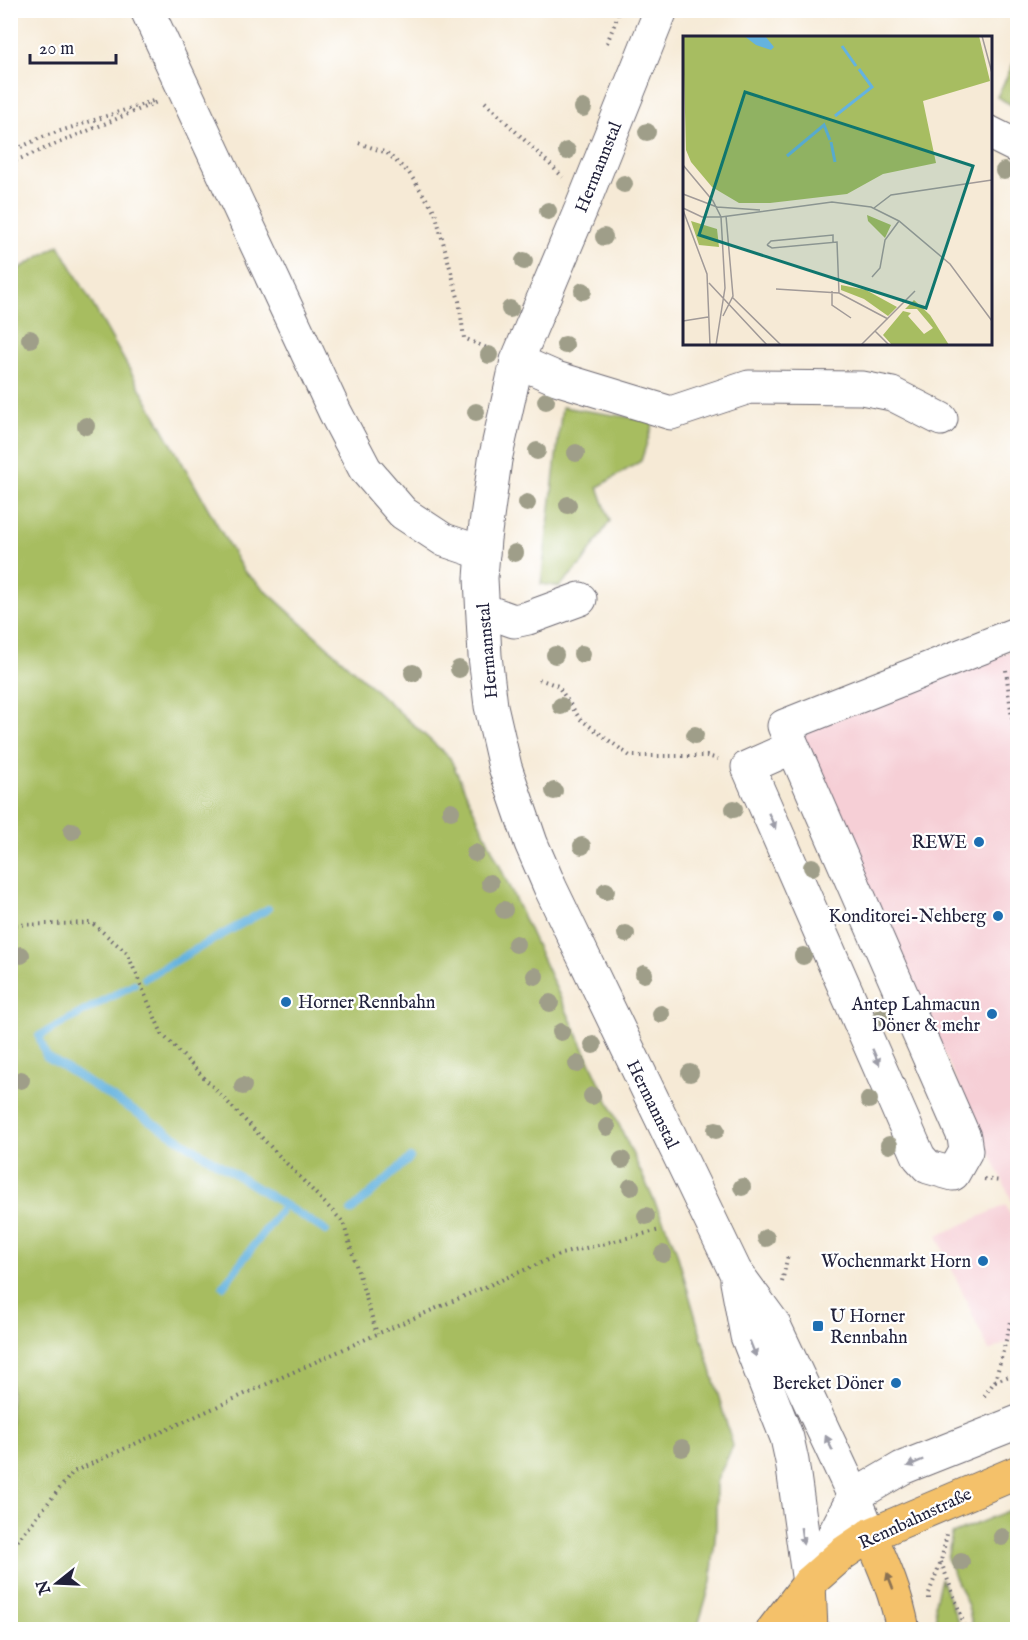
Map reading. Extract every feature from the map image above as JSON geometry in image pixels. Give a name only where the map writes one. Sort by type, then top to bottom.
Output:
[{"type":"main road","name":"Rennbahnstraße","points":[[773,1629],[809,1583],[842,1554],[870,1535],[1017,1472]]},
{"type":"main road","points":[[870,1535],[893,1590],[903,1629]]},
{"type":"main road","points":[[809,1583],[811,1629]]},
{"type":"street","points":[[147,10],[335,412],[365,469],[403,513],[444,540],[483,553]]},
{"type":"street","name":"Hermannstal","points":[[661,10],[517,362],[495,460],[481,578],[485,656],[493,717],[505,766],[531,843],[602,999],[735,1271],[773,1323],[870,1535]]},
{"type":"street","points":[[992,134],[1017,147]]},
{"type":"street","points":[[517,362],[556,378],[672,412],[749,387],[862,388],[892,394],[941,418]]},
{"type":"street","points":[[483,610],[514,621],[580,599]]},
{"type":"street","points":[[792,747],[748,767],[919,1157],[928,1167],[953,1174],[966,1151],[964,1137],[784,726],[912,665],[1010,636]]},
{"type":"street","name":"Hermannstal","points":[[735,1271],[747,1336],[780,1419],[792,1461],[809,1583]]},
{"type":"street","points":[[809,1583],[854,1496],[902,1468],[1017,1422]]},
{"type":"path","points":[[607,43],[620,10]]},
{"type":"path","points":[[10,152],[45,136],[185,91]]},
{"type":"path","points":[[10,163],[185,91]]},
{"type":"path","points":[[485,102],[585,198]]},
{"type":"path","points":[[359,143],[387,153],[409,174],[435,212],[459,301],[464,338],[517,362]]},
{"type":"path","points":[[1010,636],[1015,743]]},
{"type":"path","points":[[539,679],[558,686],[580,719],[630,756],[707,756],[748,767]]},
{"type":"path","points":[[10,925],[92,923],[127,953],[162,1034],[343,1222],[377,1334]]},
{"type":"path","points":[[10,1550],[73,1472],[377,1334],[561,1254],[660,1230]]},
{"type":"path","points":[[984,1396],[995,1382],[1012,1318]]},
{"type":"path","points":[[995,1382],[1017,1373]]},
{"type":"path","points":[[929,1593],[941,1561],[965,1629]]},
{"type":"shaded area","points":[[1017,648],[1017,1212],[796,733]]},
{"type":"shaded area","name":"Wochenmarkt Horn","points":[[1006,1205],[1017,1231],[1017,1285],[1013,1287],[1017,1296],[1017,1338],[989,1351],[937,1236]]},
{"type":"green space","points":[[1017,56],[1017,108],[997,97]]},
{"type":"green space","name":"Horner Rennbahn","points":[[59,245],[243,570],[450,758],[675,1246],[733,1446],[716,1482],[716,1528],[711,1582],[697,1629],[11,1629],[10,274]]},
{"type":"green space","points":[[562,407],[654,421],[641,461],[598,487],[610,521],[583,562],[559,587],[541,584]]},
{"type":"green space","points":[[1017,1507],[1017,1629],[973,1629],[968,1606],[947,1559],[952,1534]]},
{"type":"green space","points":[[941,1579],[959,1629],[937,1629],[935,1602]]},
{"type":"waterway","points":[[145,978],[268,909]]},
{"type":"waterway","points":[[134,984],[39,1036],[46,1056],[326,1231]]},
{"type":"waterway","points":[[351,1211],[410,1158]]},
{"type":"waterway","points":[[223,1286],[280,1211]]},
{"type":"place","name":"REWE","points":[[979,842]]},
{"type":"place","name":"Konditorei-Nehberg","points":[[998,916]]},
{"type":"place","name":"Horner Rennbahn","points":[[286,1002]]},
{"type":"place","name":"Antep Lahmacun Döner & mehr","points":[[992,1014]]},
{"type":"place","name":"Wochenmarkt Horn","points":[[983,1261]]},
{"type":"place","name":"U Horner Rennbahn","points":[[818,1326]]},
{"type":"place","name":"Bereket Döner","points":[[896,1383]]}]
